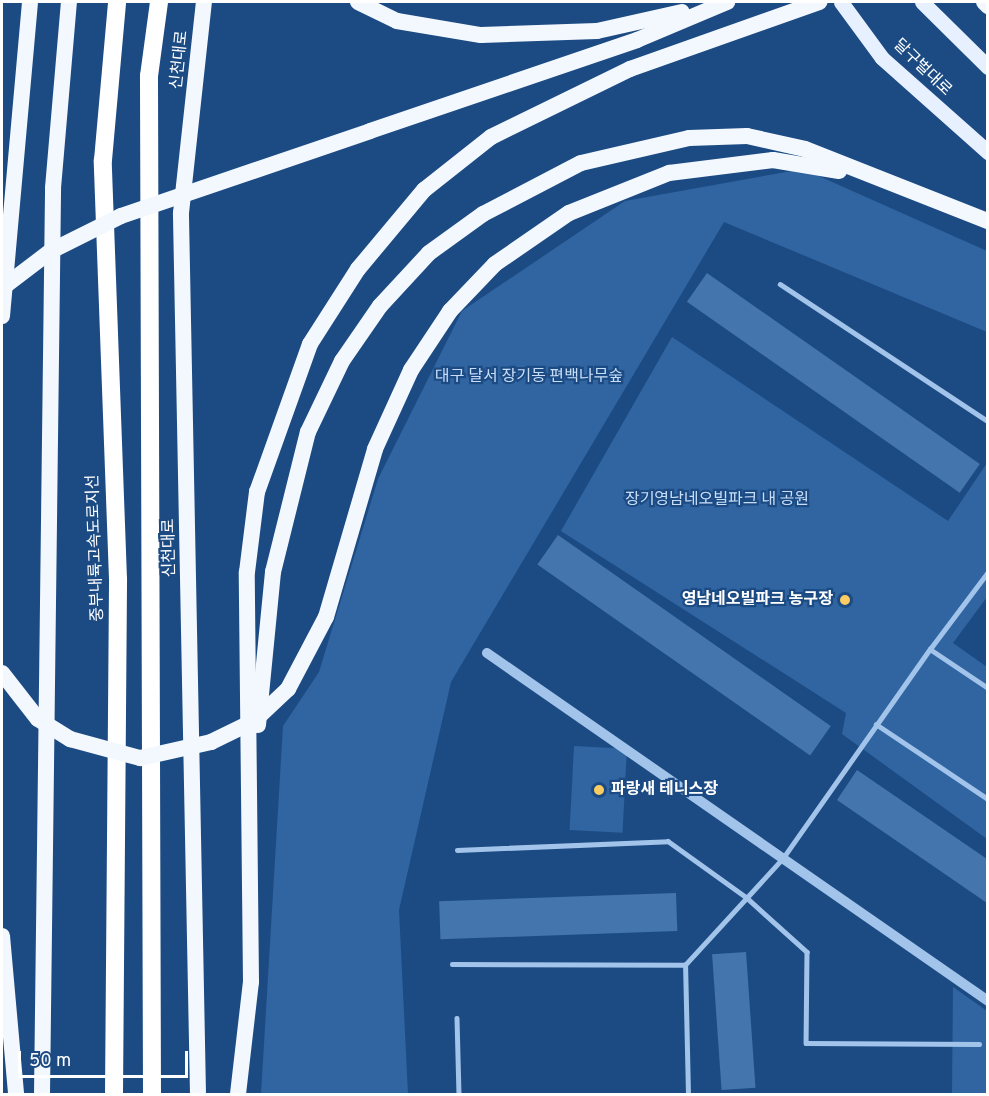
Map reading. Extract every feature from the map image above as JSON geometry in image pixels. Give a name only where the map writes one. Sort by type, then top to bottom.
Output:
[{"type":"highway","points":[[2,316],[30,2]]},
{"type":"highway","points":[[42,1095],[53,188],[69,2]]},
{"type":"highway","name":"중부내륙고속도로지선","points":[[114,1095],[118,579],[103,160],[117,2]]},
{"type":"highway","points":[[152,1095],[148,76],[159,2]]},
{"type":"highway","name":"신천대로","points":[[198,1095],[181,213],[204,2]]},
{"type":"highway","points":[[358,2],[397,21],[440,32],[529,37],[597,31],[723,3]]},
{"type":"highway","points":[[238,1095],[251,982],[247,572],[257,492],[310,344],[358,268],[424,190],[491,137],[630,69],[819,2]]},
{"type":"highway","points":[[984,2],[987,6]]},
{"type":"highway","points":[[2,288],[51,251],[121,216],[637,40],[723,3]]},
{"type":"highway","points":[[249,825],[273,572],[308,432],[342,361],[381,306],[429,253],[483,214],[581,163],[689,138],[747,136],[805,149],[987,221]]},
{"type":"highway","points":[[2,674],[38,719],[70,739],[141,758],[211,742],[254,721],[288,689],[326,617],[375,449],[411,370],[450,311],[495,264],[568,213],[669,173],[773,160],[869,176]]},
{"type":"highway","points":[[2,936],[16,1095]]},
{"type":"main road","name":"달구벌대로","points":[[841,2],[882,58],[987,152]]},
{"type":"main road","points":[[922,2],[987,67]]},
{"type":"street","points":[[487,653],[987,1001]]},
{"type":"lane","points":[[780,284],[987,421]]},
{"type":"lane","points":[[688,1095],[685,965],[783,858],[876,724],[987,572]]},
{"type":"lane","points":[[930,649],[987,688]]},
{"type":"lane","points":[[876,724],[987,799]]},
{"type":"lane","points":[[457,850],[668,842],[746,897],[807,952],[806,1043],[979,1044]]},
{"type":"lane","points":[[452,964],[685,965]]},
{"type":"lane","points":[[457,1018],[459,1095]]},
{"type":"green space","name":"대구 달서 장기동 편백나무숲","points":[[803,169],[987,251],[987,332],[724,222],[451,682],[399,910],[408,1094],[261,1094],[283,726],[319,672],[378,479],[462,311],[625,201]]},
{"type":"green space","name":"장기영남네오빌파크 내 공원","points":[[672,337],[948,521],[987,463],[987,597],[953,643],[987,667],[987,839],[842,734],[846,713],[561,531]]},
{"type":"green space","name":"파랑새 테니스장","points":[[574,746],[627,749],[623,833],[570,830]]},
{"type":"green space","points":[[953,987],[987,1011],[988,1094],[952,1094]]},
{"type":"building","points":[[707,273],[980,464],[960,493],[687,302]]},
{"type":"building","points":[[558,535],[831,726],[810,755],[537,564]]},
{"type":"building","points":[[857,770],[987,859],[987,903],[837,800]]},
{"type":"building","points":[[676,893],[677,931],[440,939],[439,901]]},
{"type":"building","points":[[746,952],[755,1088],[722,1090],[712,954]]},
{"type":"place","name":"영남네오빌파크 농구장","points":[[845,600]]},
{"type":"place","name":"파랑새 테니스장","points":[[599,790]]}]
